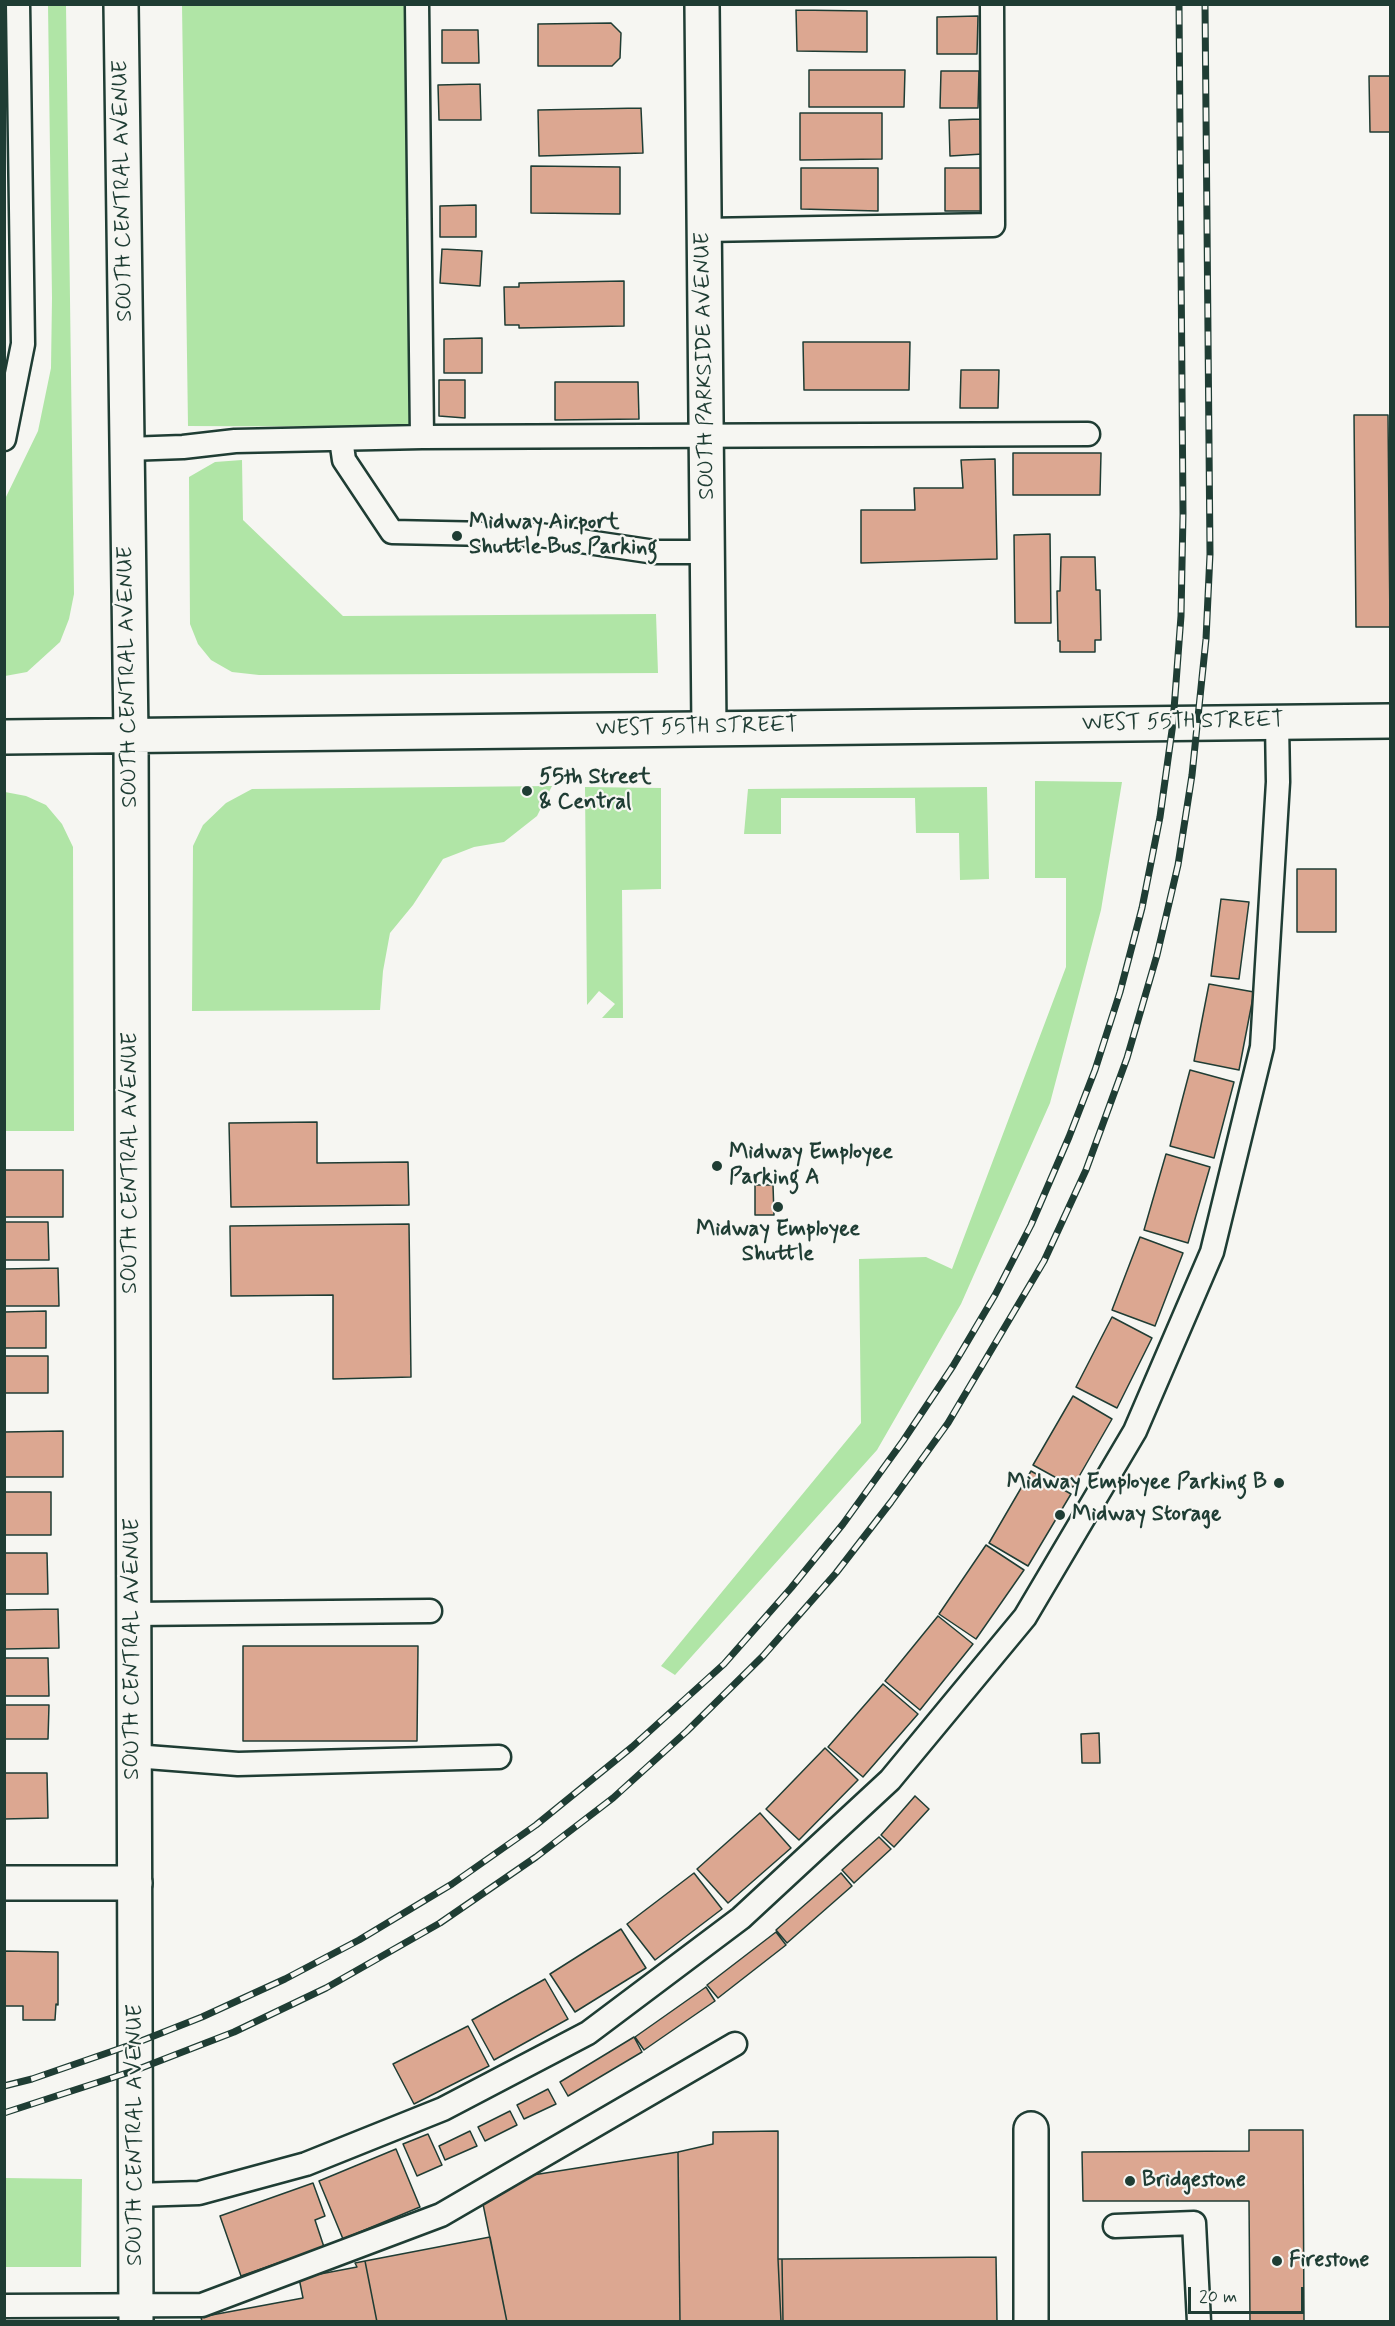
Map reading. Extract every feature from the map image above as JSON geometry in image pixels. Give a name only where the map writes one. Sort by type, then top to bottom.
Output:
[{"type":"main road","name":"SOUTH CENTRAL AVENUE","points":[[122,4],[131,736],[136,2314]]},
{"type":"main road","name":"SOUTH PARKSIDE AVENUE","points":[[702,4],[709,728]]},
{"type":"main road","name":"WEST 55TH STREET","points":[[4,737],[1390,721]]},
{"type":"main road","points":[[4,1883],[135,1883]]},
{"type":"main road","points":[[1031,2129],[1031,2322]]},
{"type":"lane","points":[[4,439],[23,344],[18,4]]},
{"type":"lane","points":[[417,4],[422,436]]},
{"type":"lane","points":[[704,230],[993,225],[993,4]]},
{"type":"lane","points":[[127,449],[183,447],[235,441],[422,436],[1089,434]]},
{"type":"lane","points":[[340,439],[344,460],[392,532],[540,536],[655,552],[708,552]]},
{"type":"lane","points":[[136,2194],[199,2193],[306,2164],[442,2109],[588,2033],[741,1918],[890,1780],[1025,1617],[1136,1431],[1212,1251],[1262,1047],[1278,782],[1277,722]]},
{"type":"lane","points":[[133,1614],[430,1611]]},
{"type":"lane","points":[[134,1756],[238,1764],[499,1757]]},
{"type":"lane","points":[[4,2306],[136,2314],[202,2305],[441,2215],[735,2044]]},
{"type":"lane","points":[[1115,2226],[1194,2223],[1199,2322]]},
{"type":"green space","points":[[48,5],[66,5],[74,594],[69,619],[60,642],[27,672],[5,676],[5,499],[38,431],[51,368]]},
{"type":"green space","points":[[182,5],[404,5],[410,427],[188,426]]},
{"type":"green space","points":[[242,460],[243,520],[343,616],[656,614],[658,673],[259,675],[232,672],[211,660],[198,644],[190,624],[189,477],[215,462]]},
{"type":"green space","points":[[1035,781],[1122,782],[1101,910],[1050,1103],[961,1304],[877,1450],[675,1675],[661,1666],[861,1423],[859,1259],[926,1257],[952,1269],[1066,967],[1066,878],[1035,878]]},
{"type":"green space","points":[[552,786],[537,816],[504,842],[474,847],[443,859],[413,905],[390,933],[383,971],[380,1010],[192,1011],[193,846],[203,825],[226,803],[252,789]]},
{"type":"green space","points":[[585,787],[661,788],[661,889],[622,890],[623,1018],[602,1018],[615,1004],[599,991],[587,1005]]},
{"type":"green space","points":[[987,787],[989,879],[960,880],[959,833],[916,833],[915,798],[781,798],[781,834],[744,834],[748,789]]},
{"type":"green space","points":[[5,792],[26,796],[46,805],[62,824],[73,847],[74,1131],[5,1131]]},
{"type":"green space","points":[[5,2178],[82,2179],[81,2267],[5,2267]]},
{"type":"building","points":[[796,10],[867,11],[867,52],[797,51]]},
{"type":"building","points":[[978,16],[977,54],[937,54],[937,17]]},
{"type":"building","points":[[611,23],[621,33],[620,58],[612,66],[538,66],[538,24]]},
{"type":"building","points":[[442,30],[478,30],[479,63],[442,63]]},
{"type":"building","points":[[809,70],[905,70],[904,107],[809,107]]},
{"type":"building","points":[[941,71],[979,71],[978,108],[940,108]]},
{"type":"building","points":[[1369,76],[1390,76],[1390,132],[1370,132]]},
{"type":"building","points":[[480,84],[481,120],[439,120],[438,85]]},
{"type":"building","points":[[641,108],[643,153],[539,156],[538,110]]},
{"type":"building","points":[[800,113],[882,113],[882,159],[800,160]]},
{"type":"building","points":[[981,119],[983,154],[950,156],[949,120]]},
{"type":"building","points":[[531,166],[620,167],[620,214],[531,213]]},
{"type":"building","points":[[801,168],[878,168],[878,211],[801,209]]},
{"type":"building","points":[[945,168],[984,168],[985,211],[945,211]]},
{"type":"building","points":[[476,205],[476,237],[440,237],[440,206]]},
{"type":"building","points":[[442,249],[482,251],[480,286],[440,283]]},
{"type":"building","points":[[624,281],[624,326],[519,328],[519,325],[505,325],[504,287],[519,287],[519,283]]},
{"type":"building","points":[[482,338],[482,373],[444,373],[444,339]]},
{"type":"building","points":[[803,342],[910,342],[909,390],[804,390]]},
{"type":"building","points":[[961,370],[999,370],[998,408],[960,408]]},
{"type":"building","points":[[439,380],[465,380],[465,418],[439,416]]},
{"type":"building","points":[[555,382],[638,382],[639,419],[555,420]]},
{"type":"building","points":[[1354,415],[1388,415],[1390,627],[1356,627]]},
{"type":"building","points":[[1013,453],[1101,453],[1100,495],[1013,495]]},
{"type":"building","points":[[995,459],[997,559],[861,563],[861,510],[915,510],[914,488],[963,488],[961,460]]},
{"type":"building","points":[[1050,534],[1051,623],[1015,623],[1014,535]]},
{"type":"building","points":[[1061,557],[1095,557],[1096,590],[1100,590],[1101,640],[1095,640],[1095,652],[1060,652],[1057,591],[1060,591]]},
{"type":"building","points":[[1297,869],[1336,869],[1336,932],[1297,932]]},
{"type":"building","points":[[1221,899],[1249,902],[1239,979],[1211,976]]},
{"type":"building","points":[[1209,984],[1254,992],[1239,1070],[1194,1061]]},
{"type":"building","points":[[1190,1070],[1234,1082],[1214,1158],[1170,1146]]},
{"type":"building","points":[[317,1122],[317,1163],[408,1162],[409,1205],[231,1207],[229,1123]]},
{"type":"building","points":[[1166,1154],[1210,1167],[1188,1243],[1144,1230]]},
{"type":"building","points":[[4,1170],[63,1170],[63,1217],[4,1217]]},
{"type":"building","points":[[755,1185],[773,1185],[774,1215],[755,1215]]},
{"type":"building","points":[[4,1222],[48,1222],[49,1260],[4,1260]]},
{"type":"building","points":[[409,1224],[411,1377],[333,1379],[333,1295],[231,1296],[230,1226]]},
{"type":"building","points":[[1140,1237],[1183,1253],[1155,1326],[1112,1310]]},
{"type":"building","points":[[58,1268],[59,1306],[4,1306],[4,1269]]},
{"type":"building","points":[[46,1311],[46,1348],[4,1348],[4,1312]]},
{"type":"building","points":[[1112,1317],[1152,1338],[1117,1408],[1076,1387]]},
{"type":"building","points":[[4,1356],[48,1356],[48,1393],[4,1393]]},
{"type":"building","points":[[1073,1396],[1112,1419],[1073,1487],[1033,1465]]},
{"type":"building","points":[[63,1431],[63,1477],[4,1477],[4,1432]]},
{"type":"building","points":[[1031,1471],[1071,1494],[1028,1566],[989,1543]]},
{"type":"building","points":[[4,1492],[51,1492],[51,1535],[4,1535]]},
{"type":"building","points":[[986,1545],[1024,1570],[976,1639],[939,1614]]},
{"type":"building","points":[[4,1553],[47,1553],[48,1594],[4,1594]]},
{"type":"building","points":[[58,1609],[59,1648],[4,1649],[4,1610]]},
{"type":"building","points":[[938,1616],[973,1644],[920,1710],[885,1681]]},
{"type":"building","points":[[243,1646],[418,1646],[417,1741],[243,1741]]},
{"type":"building","points":[[4,1658],[48,1658],[49,1696],[4,1696]]},
{"type":"building","points":[[883,1684],[918,1714],[863,1777],[828,1747]]},
{"type":"building","points":[[4,1705],[49,1705],[48,1739],[4,1739]]},
{"type":"building","points":[[1099,1733],[1100,1763],[1082,1763],[1081,1734]]},
{"type":"building","points":[[825,1748],[858,1780],[799,1840],[766,1809]]},
{"type":"building","points":[[4,1773],[47,1773],[48,1818],[4,1819]]},
{"type":"building","points":[[915,1796],[929,1809],[894,1847],[881,1835]]},
{"type":"building","points":[[760,1813],[791,1848],[728,1903],[697,1869]]},
{"type":"building","points":[[879,1837],[891,1849],[854,1883],[842,1870]]},
{"type":"building","points":[[694,1873],[722,1909],[655,1960],[627,1924]]},
{"type":"building","points":[[841,1873],[852,1886],[787,1943],[776,1930]]},
{"type":"building","points":[[621,1929],[646,1968],[575,2012],[550,1974]]},
{"type":"building","points":[[776,1932],[786,1945],[718,1998],[707,1985]]},
{"type":"building","points":[[4,1951],[58,1952],[58,2005],[56,2004],[55,2020],[23,2020],[23,2006],[4,2006]]},
{"type":"building","points":[[545,1979],[568,2019],[494,2060],[472,2020]]},
{"type":"building","points":[[706,1987],[715,2001],[644,2050],[635,2037]]},
{"type":"building","points":[[468,2026],[489,2066],[414,2104],[393,2064]]},
{"type":"building","points":[[634,2037],[642,2052],[568,2096],[560,2082]]},
{"type":"building","points":[[548,2089],[556,2104],[524,2119],[517,2105]]},
{"type":"building","points":[[510,2111],[517,2125],[485,2141],[478,2127]]},
{"type":"building","name":"Firestone","points":[[1249,2130],[1303,2130],[1304,2322],[1250,2322],[1249,2201],[1083,2201],[1082,2152],[1249,2151]]},
{"type":"building","points":[[470,2131],[477,2146],[445,2160],[439,2146]]},
{"type":"building","points":[[778,2131],[778,2259],[781,2322],[507,2322],[483,2204],[514,2178],[678,2152],[713,2144],[713,2132]]},
{"type":"building","points":[[428,2134],[442,2165],[417,2176],[403,2144]]},
{"type":"building","points":[[396,2149],[420,2207],[343,2239],[319,2181]]},
{"type":"building","points":[[678,2152],[680,2322],[507,2322],[483,2204],[514,2178]]},
{"type":"building","points":[[678,2152],[680,2322],[507,2322],[483,2204],[514,2178]]},
{"type":"building","points":[[313,2183],[325,2216],[315,2220],[324,2247],[241,2276],[220,2216]]},
{"type":"building","points":[[490,2237],[507,2322],[377,2322],[365,2261]]},
{"type":"building","points":[[996,2257],[997,2322],[783,2322],[782,2259]]},
{"type":"building","points":[[778,2259],[782,2259],[783,2322],[781,2322]]},
{"type":"building","points":[[365,2261],[377,2322],[202,2322],[201,2317],[303,2298],[299,2278],[357,2267],[355,2263]]},
{"type":"railway","points":[[4,2086],[32,2079],[136,2043],[202,2017],[285,1979],[359,1940],[452,1884],[536,1825],[632,1747],[724,1664],[791,1588],[843,1524],[903,1441],[953,1366],[995,1295],[1031,1225],[1095,1070],[1120,992],[1142,908],[1160,817],[1173,723],[1181,616],[1183,514],[1179,4]]},
{"type":"railway","points":[[4,2113],[136,2070],[234,2032],[326,1988],[440,1923],[536,1857],[613,1798],[687,1731],[763,1656],[836,1573],[948,1423],[1044,1261],[1086,1170],[1127,1058],[1157,955],[1178,865],[1192,775],[1206,639],[1210,554],[1205,4]]},
{"type":"place","name":"Midway Airport Shuttle Bus Parking","points":[[457,536]]},
{"type":"place","name":"55th Street & Central","points":[[527,791]]},
{"type":"place","name":"Midway Employee Parking A","points":[[717,1166]]},
{"type":"place","name":"Midway Employee Shuttle","points":[[778,1207]]},
{"type":"place","name":"Midway Employee Parking B","points":[[1279,1483]]},
{"type":"place","name":"Midway Storage","points":[[1060,1515]]},
{"type":"place","name":"Bridgestone","points":[[1130,2181]]},
{"type":"place","name":"Firestone","points":[[1277,2261]]}]
